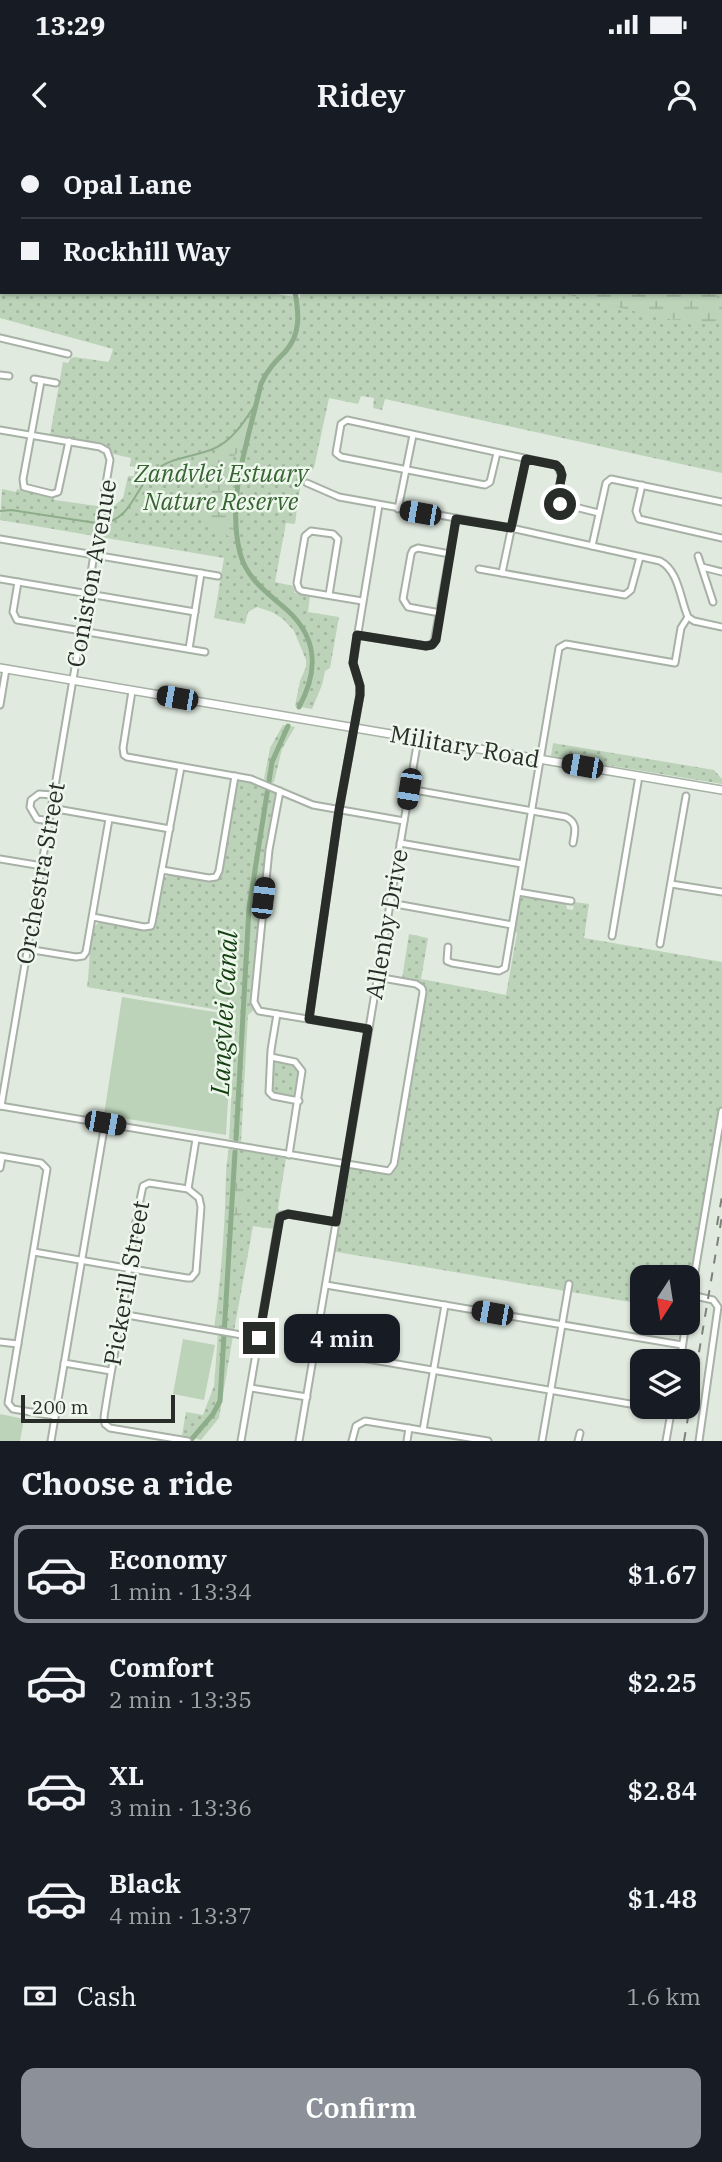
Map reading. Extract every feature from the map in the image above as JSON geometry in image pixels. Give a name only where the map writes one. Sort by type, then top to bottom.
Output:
[{"type":"main road","name":"Military Road","points":[[3,668],[722,790]]},
{"type":"street","points":[[0,338],[68,354]]},
{"type":"street","points":[[0,375],[9,376]]},
{"type":"street","points":[[56,383],[38,380],[23,486],[26,489],[56,494],[60,489],[69,442]]},
{"type":"street","points":[[497,453],[490,482],[486,485],[340,457],[335,449],[340,426],[346,420],[556,465],[562,475],[557,499],[559,503],[599,513]]},
{"type":"street","name":"Coniston Avenue","points":[[0,430],[102,447],[109,454],[72,681]]},
{"type":"street","points":[[398,509],[413,435]]},
{"type":"street","points":[[502,573],[526,459]]},
{"type":"street","points":[[592,546],[607,481],[614,478],[722,502]]},
{"type":"street","points":[[307,483],[339,498],[511,528],[662,562],[671,569],[688,617],[722,627]]},
{"type":"street","points":[[642,485],[636,511],[639,519],[722,538]]},
{"type":"street","points":[[309,1019],[339,810],[360,695],[353,663],[379,505]]},
{"type":"street","points":[[357,635],[429,646],[436,640],[456,519]]},
{"type":"street","points":[[329,595],[338,538],[333,534],[308,531],[298,587],[302,591],[362,601]]},
{"type":"street","points":[[0,539],[218,576]]},
{"type":"street","points":[[440,613],[406,607],[403,599],[414,549],[450,554]]},
{"type":"street","points":[[698,556],[713,602]]},
{"type":"street","points":[[479,569],[625,595],[631,590],[640,557]]},
{"type":"street","points":[[702,567],[722,572]]},
{"type":"street","points":[[189,649],[201,573]]},
{"type":"street","points":[[0,579],[195,612]]},
{"type":"street","points":[[18,582],[13,612],[17,620],[205,652]]},
{"type":"street","points":[[448,947],[448,962],[501,971],[505,968],[558,651],[562,645],[675,663],[681,628],[688,617]]},
{"type":"street","points":[[0,705],[3,668]]},
{"type":"street","name":"Orchestra Street","points":[[0,1106],[72,681]]},
{"type":"street","points":[[132,691],[123,748],[124,755],[131,759],[255,780],[313,805],[404,821]]},
{"type":"street","name":"Allenby Drive","points":[[299,1441],[418,739]]},
{"type":"street","points":[[93,917],[150,926],[181,767]]},
{"type":"street","points":[[612,936],[639,775]]},
{"type":"street","points":[[162,870],[216,877],[235,776]]},
{"type":"street","points":[[409,789],[569,819],[576,828],[573,843]]},
{"type":"street","points":[[280,791],[269,850],[254,1002],[259,1011],[368,1029]]},
{"type":"street","points":[[49,821],[37,819],[30,807],[38,794],[54,795]]},
{"type":"street","points":[[660,944],[686,796]]},
{"type":"street","points":[[51,808],[170,828]]},
{"type":"street","points":[[27,949],[83,956],[93,917],[109,819]]},
{"type":"street","points":[[400,843],[523,864]]},
{"type":"street","points":[[0,859],[42,866]]},
{"type":"street","points":[[671,884],[722,892]]},
{"type":"street","points":[[518,892],[571,901]]},
{"type":"street","points":[[390,904],[513,925]]},
{"type":"street","points":[[0,1106],[386,1171],[393,1167],[423,996],[422,988],[416,984],[377,977]]},
{"type":"street","points":[[277,1014],[269,1089],[271,1094],[299,1101]]},
{"type":"street","points":[[271,1057],[295,1062],[301,1067],[303,1075],[289,1155]]},
{"type":"street","points":[[696,1265],[722,1111]]},
{"type":"street","points":[[51,1441],[105,1123]]},
{"type":"street","points":[[34,1252],[187,1278],[194,1276],[201,1207],[199,1198],[188,1189],[196,1139]]},
{"type":"street","points":[[0,1168],[1,1156],[41,1163],[46,1167],[8,1400],[13,1409],[55,1416]]},
{"type":"street","name":"Pickerill Street","points":[[187,1441],[110,1428],[104,1424],[143,1186],[149,1183],[188,1189]]},
{"type":"street","points":[[241,1441],[280,1217],[288,1214],[336,1222]]},
{"type":"street","points":[[542,1441],[569,1283]]},
{"type":"street","points":[[326,1284],[682,1345]]},
{"type":"street","points":[[699,1441],[718,1307],[713,1300],[700,1297]]},
{"type":"street","points":[[423,1430],[445,1305]]},
{"type":"street","points":[[121,1314],[259,1338]]},
{"type":"street","points":[[682,1349],[684,1335]]},
{"type":"street","points":[[0,1342],[18,1344]]},
{"type":"street","points":[[315,1350],[630,1404]]},
{"type":"street","points":[[64,1363],[111,1371]]},
{"type":"street","points":[[251,1388],[307,1397]]},
{"type":"street","points":[[666,1441],[670,1419]]},
{"type":"street","points":[[352,1441],[354,1429],[361,1422],[369,1421],[488,1441]]},
{"type":"street","points":[[407,1441],[409,1428]]},
{"type":"street","points":[[134,1441],[136,1432]]},
{"type":"street","points":[[578,1441],[580,1433]]},
{"type":"green space","name":"Zandvlei Estuary Nature Reserve","points":[[0,294],[277,294],[300,298],[301,294],[722,294],[722,473],[385,399],[382,410],[373,408],[374,398],[361,396],[358,404],[329,398],[314,468],[308,472],[301,485],[295,524],[286,523],[275,582],[293,586],[295,593],[310,596],[308,612],[339,617],[330,668],[325,671],[312,709],[295,706],[306,660],[294,631],[283,619],[257,607],[248,612],[245,624],[214,618],[224,558],[0,520],[2,489],[16,492],[17,489],[54,496],[54,500],[112,508],[123,498],[128,476],[134,476],[135,467],[130,466],[131,458],[113,454],[105,445],[50,435],[63,362],[68,363],[74,357],[109,362],[113,349],[0,318]]},
{"type":"green space","points":[[566,294],[715,294],[722,302],[722,319],[711,324],[661,318]]},
{"type":"green space","name":"Zandvlei Estuary Nature Reserve","points":[[246,435],[243,445],[233,458],[230,470],[230,512],[234,535],[228,536],[204,515],[202,508],[216,459],[241,436]]},
{"type":"green space","points":[[283,725],[295,727],[282,749],[274,782],[271,783],[264,779],[270,748]]},
{"type":"green space","points":[[553,743],[714,770],[722,779],[722,784],[551,756]]},
{"type":"green space","points":[[243,780],[266,787],[277,794],[252,1002],[255,1009],[248,1015],[241,1142],[229,1139],[236,1013],[87,987],[93,927],[100,922],[147,930],[152,928],[163,879],[170,874],[211,880],[217,879],[221,874],[235,785]]},
{"type":"green space","points":[[524,895],[563,902],[566,903],[567,909],[573,910],[574,902],[589,904],[584,938],[722,962],[722,1111],[696,1265],[630,1265],[630,1302],[331,1251],[346,1165],[392,1169],[422,988],[419,982],[402,979],[409,934],[428,938],[421,979],[506,995],[517,933],[514,932],[519,901]]},
{"type":"green space","points":[[122,997],[233,1015],[226,1135],[104,1115]]},
{"type":"green space","points":[[277,1060],[293,1063],[300,1069],[295,1097],[274,1094],[272,1091],[273,1064]]},
{"type":"green space","points":[[229,1148],[286,1158],[278,1208],[280,1213],[274,1229],[253,1226],[234,1331],[214,1328]]},
{"type":"green space","points":[[233,1175],[242,1185],[246,1197],[244,1209],[236,1220],[231,1220]]},
{"type":"green space","points":[[218,1333],[233,1336],[219,1418],[201,1440],[182,1435],[186,1412],[203,1415],[214,1386]]},
{"type":"green space","points":[[183,1339],[215,1345],[204,1400],[173,1394]]},
{"type":"green space","points":[[0,1414],[24,1419],[20,1441],[0,1441]]},
{"type":"waterway","name":"Langvlei Canal","points":[[295,294],[298,316],[294,338],[261,384],[237,490],[236,532],[243,563],[248,571],[297,621],[310,644],[310,681],[299,707]]},
{"type":"waterway","points":[[101,524],[120,516],[147,479],[160,467],[174,460],[213,449],[227,441],[257,402]]},
{"type":"waterway","points":[[0,511],[11,510],[96,523]]},
{"type":"waterway","name":"Langvlei Canal","points":[[236,1139],[249,908],[272,762],[288,726]]},
{"type":"waterway","name":"Langvlei Canal","points":[[190,1441],[213,1414],[220,1401],[235,1152]]},
{"type":"railway","points":[[717,1225],[722,1196]]},
{"type":"railway","points":[[684,1441],[722,1216]]},
{"type":"route","points":[[259,1338],[280,1217],[288,1214],[336,1222],[368,1029],[309,1019],[339,810],[360,695],[360,686],[353,667],[357,635],[432,645],[436,640],[456,519],[511,528],[526,459],[558,466],[562,472],[557,499],[560,504]]}]
